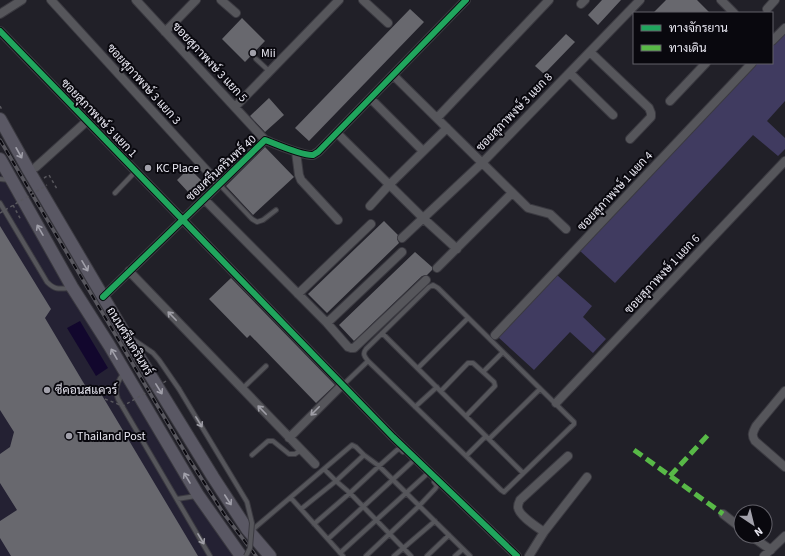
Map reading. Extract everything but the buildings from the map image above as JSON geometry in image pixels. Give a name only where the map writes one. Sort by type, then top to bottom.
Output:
[{"type":"main road","name":"ถนนศรีนครินทร์","points":[[0,120],[125,334],[213,477],[250,532],[270,556]]},
{"type":"main road","name":"ถนนศรีนครินทร์","points":[[0,159],[6,180],[198,495],[241,556]]},
{"type":"street","points":[[0,14],[22,0]]},
{"type":"street","name":"ซอยสุภาพงษ์ 3 แยก 3","points":[[51,0],[219,184]]},
{"type":"street","name":"ซอยสุภาพงษ์ 3 แยก 5","points":[[136,0],[265,140]]},
{"type":"street","points":[[166,32],[196,0]]},
{"type":"street","points":[[221,0],[236,13]]},
{"type":"street","points":[[235,108],[339,0]]},
{"type":"street","points":[[363,0],[388,23]]},
{"type":"street","name":"ซอยศรีนครินทร์ 40","points":[[103,297],[265,140],[296,152],[312,155],[318,152],[466,0]]},
{"type":"street","points":[[437,118],[549,0]]},
{"type":"street","name":"ซอยสุภาพงษ์ 3 แยก 8","points":[[402,238],[482,163],[640,0]]},
{"type":"street","points":[[721,0],[733,12]]},
{"type":"street","points":[[767,9],[775,0]]},
{"type":"street","points":[[773,41],[785,28]]},
{"type":"street","name":"ซอยสุภาพงษ์ 3 แยก 1","points":[[0,31],[393,438],[517,556]]},
{"type":"street","points":[[590,52],[649,108],[651,117],[630,139]]},
{"type":"street","points":[[670,101],[705,64]]},
{"type":"street","name":"ซอยสุภาพงษ์ 1 แยก 4","points":[[495,335],[751,64]]},
{"type":"street","points":[[570,73],[613,115]]},
{"type":"street","points":[[393,75],[528,208],[550,214],[566,229]]},
{"type":"street","points":[[371,99],[424,151]]},
{"type":"street","points":[[36,167],[87,121]]},
{"type":"street","points":[[370,206],[446,128]]},
{"type":"street","points":[[337,133],[423,218],[457,249]]},
{"type":"street","points":[[296,152],[301,180],[338,220]]},
{"type":"street","name":"ซอยสุภาพงษ์ 1 แยก 6","points":[[556,403],[785,161]]},
{"type":"street","points":[[438,268],[512,193]]},
{"type":"street","points":[[204,199],[327,323],[348,347],[354,348],[426,280]]},
{"type":"street","points":[[298,294],[372,224]]},
{"type":"street","points":[[327,323],[402,252]]},
{"type":"street","points":[[129,271],[315,464]]},
{"type":"street","points":[[289,438],[342,385]]},
{"type":"street","points":[[785,391],[752,432],[752,436],[755,441],[785,466]]},
{"type":"street","points":[[544,532],[519,512],[518,506],[520,500],[568,456]]},
{"type":"street","points":[[529,556],[544,532],[587,477]]},
{"type":"street","points":[[723,514],[733,522]]},
{"type":"street","points":[[760,544],[768,553],[785,536]]},
{"type":"lane","points":[[256,59],[270,72]]},
{"type":"lane","points":[[115,193],[135,172]]},
{"type":"lane","points":[[219,184],[252,219],[257,222],[263,220],[276,210]]},
{"type":"lane","points":[[0,203],[48,283],[56,289],[72,287]]},
{"type":"lane","points":[[432,285],[436,286],[540,389],[574,421],[574,424],[503,492],[368,361],[364,355],[364,351],[432,285]]},
{"type":"lane","points":[[418,368],[468,318]]},
{"type":"lane","points":[[382,333],[523,473]]},
{"type":"lane","points":[[125,334],[153,353],[160,360],[247,502],[252,523],[250,548],[246,556]]},
{"type":"lane","points":[[483,372],[503,352]]},
{"type":"lane","points":[[342,385],[368,361]]},
{"type":"lane","points":[[441,391],[469,363],[474,364],[494,381],[495,386],[466,416]]},
{"type":"lane","points":[[242,389],[266,366]]},
{"type":"lane","points":[[124,372],[119,380],[116,395],[210,556]]},
{"type":"lane","points":[[415,407],[437,387]]},
{"type":"lane","points":[[466,456],[488,438],[540,389]]},
{"type":"lane","points":[[252,455],[269,440],[273,441],[290,454],[295,454],[301,450]]},
{"type":"lane","points":[[250,532],[352,445],[356,446],[364,455],[379,466],[470,556]]},
{"type":"lane","points":[[314,524],[397,450],[400,449],[427,474],[437,486],[419,506],[366,556]]},
{"type":"lane","points":[[301,510],[364,455]]},
{"type":"lane","points":[[328,539],[413,462]]},
{"type":"lane","points":[[324,469],[350,493],[411,556]]},
{"type":"lane","points":[[291,498],[342,555],[427,474]]},
{"type":"lane","points":[[177,499],[198,495]]},
{"type":"lane","points":[[394,556],[435,521]]},
{"type":"lane","points":[[427,556],[449,535]]},
{"type":"lane","points":[[455,556],[463,549]]},
{"type":"path","points":[[46,177],[49,175],[57,189]]},
{"type":"path","points":[[0,213],[47,185]]},
{"type":"path","points":[[13,205],[21,220]]},
{"type":"path","points":[[105,399],[123,406],[168,380]]},
{"type":"shaded area","points":[[785,32],[785,101],[767,121],[785,138],[785,149],[778,156],[753,135],[615,283],[579,250],[755,64],[773,64],[773,45]]},
{"type":"shaded area","name":"ซีคอนสแควร์","points":[[0,174],[176,468],[234,556],[0,556]]},
{"type":"shaded area","points":[[557,275],[592,306],[583,317],[606,339],[593,353],[570,332],[534,370],[498,337]]},
{"type":"shaded area","points":[[80,321],[108,368],[96,376],[67,328]]},
{"type":"railway","points":[[0,140],[189,459],[224,514],[256,556]]},
{"type":"marked path","points":[[670,476],[708,435]]},
{"type":"marked path","points":[[634,450],[723,514]]},
{"type":"cycle path","points":[[103,297],[265,140],[302,154],[313,155],[318,152],[466,0]]},
{"type":"cycle path","points":[[0,31],[393,437],[517,556]]},
{"type":"place","name":"Mii","points":[[253,53]]},
{"type":"place","name":"KC Place","points":[[148,168]]},
{"type":"place","name":"ซีคอนสแควร์","points":[[47,390]]},
{"type":"place","name":"Thailand Post","points":[[69,436]]}]
